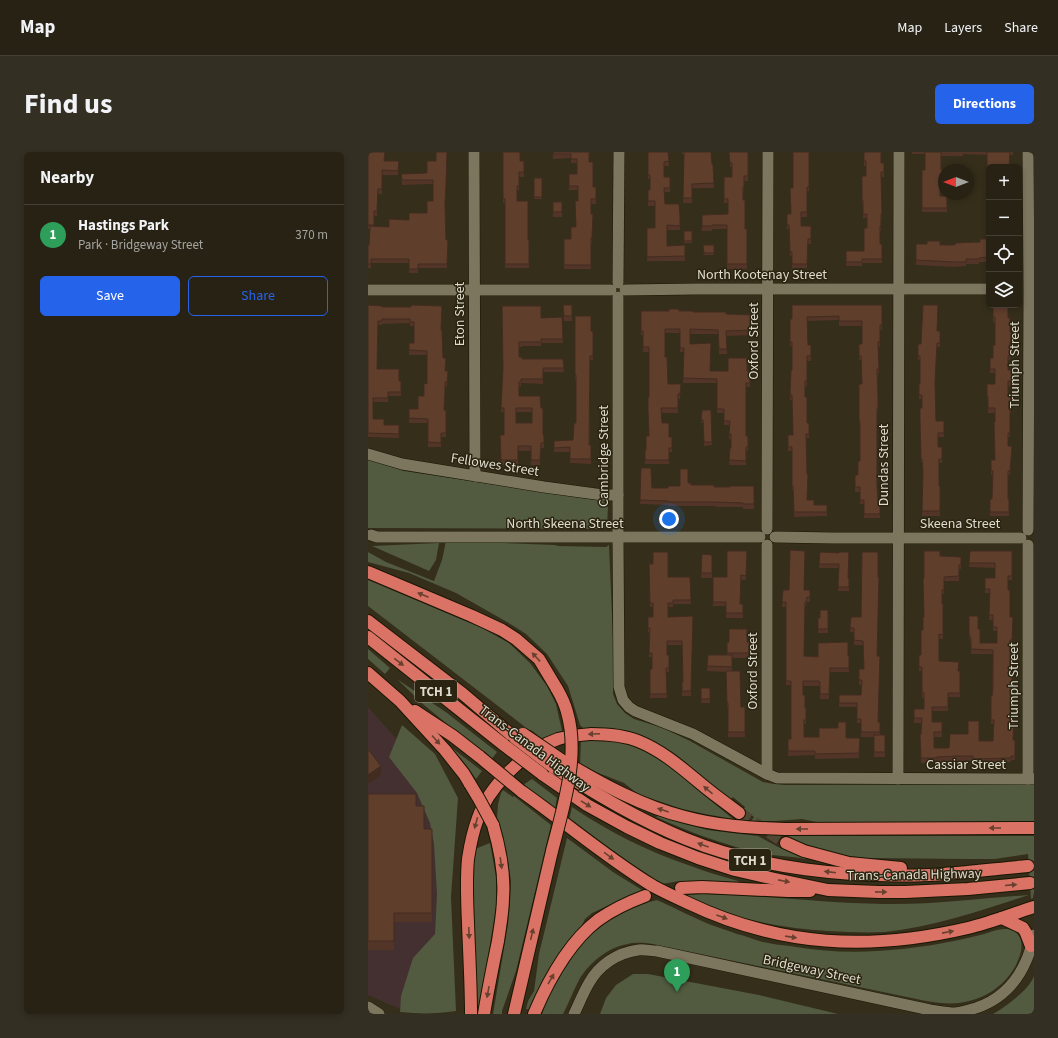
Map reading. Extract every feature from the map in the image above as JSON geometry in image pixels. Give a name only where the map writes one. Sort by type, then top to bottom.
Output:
[{"type":"highway","points":[[368,572],[472,616],[502,630],[516,639],[539,659],[557,689],[567,712],[572,749],[569,782],[514,1014]]},
{"type":"highway","name":"Trans-Canada Highway","points":[[368,621],[558,764],[590,791],[649,823],[687,840],[747,859],[790,867],[836,873],[929,875],[1028,866]]},
{"type":"highway","name":"Trans-Canada Highway","points":[[368,637],[504,745],[542,774],[587,805],[660,843],[698,858],[735,870],[828,890],[905,892],[968,889],[1030,883]]},
{"type":"highway","points":[[368,673],[400,701],[445,750],[464,774],[493,825],[501,861],[504,898],[484,1014]]},
{"type":"highway","points":[[400,701],[453,736],[521,791],[634,874],[655,887],[705,911],[753,928],[784,936],[820,941],[885,941],[910,939],[970,928],[1034,907]]},
{"type":"highway","points":[[471,1014],[467,894],[468,859],[472,838],[478,818],[489,796],[499,783],[530,753],[558,739],[575,735],[603,734],[622,736],[650,746],[666,756],[739,813]]},
{"type":"highway","points":[[558,764],[653,807],[684,817],[715,824],[785,829],[1034,828]]},
{"type":"highway","points":[[786,844],[804,851],[849,863],[881,867],[966,872]]},
{"type":"highway","points":[[681,888],[702,886],[788,891],[828,890]]},
{"type":"highway","points":[[534,1014],[548,982],[564,957],[584,932],[598,920],[628,903],[645,896]]},
{"type":"highway","points":[[1002,918],[1023,928],[1032,940]]},
{"type":"street","name":"Eton Street","points":[[474,152],[475,476]]},
{"type":"street","name":"Cambridge Street","points":[[619,152],[619,687],[623,700],[629,707]]},
{"type":"street","name":"Oxford Street","points":[[766,774],[768,152]]},
{"type":"street","name":"Dundas Street","points":[[898,779],[899,152]]},
{"type":"street","name":"Triumph Street","points":[[1028,152],[1027,290],[1031,779]]},
{"type":"street","name":"North Kootenay Street","points":[[368,290],[986,289]]},
{"type":"street","name":"Fellowes Street","points":[[368,454],[402,464],[475,476],[603,495],[618,495]]},
{"type":"street","name":"North Skeena Street","points":[[371,535],[377,537],[898,538]]},
{"type":"street","name":"Skeena Street","points":[[898,538],[1029,538]]},
{"type":"street","name":"Cassiar Street","points":[[629,707],[635,711],[693,734],[766,774],[777,778],[1031,779]]},
{"type":"street","name":"Bridgeway Street","points":[[574,1014],[588,983],[597,971],[609,960],[626,953],[640,950],[657,951],[930,1010],[956,1013],[987,1004],[1006,991],[1020,974],[1027,960],[1032,940]]},
{"type":"street","points":[[368,1007],[379,1014]]},
{"type":"shaded area","points":[[368,707],[442,790],[447,1007],[408,1012],[368,995]]},
{"type":"green space","points":[[368,459],[404,471],[603,501],[608,507],[607,527],[602,529],[368,528]]},
{"type":"green space","points":[[446,541],[558,546],[606,547],[609,545],[613,637],[613,694],[617,704],[625,713],[634,719],[663,728],[690,741],[763,782],[785,785],[1034,784],[1034,821],[821,823],[802,819],[751,821],[754,817],[744,809],[745,807],[733,797],[730,800],[692,769],[601,728],[583,728],[580,725],[568,686],[547,654],[526,634],[456,593],[409,573],[368,562],[368,552],[386,562],[434,581],[442,560]]},
{"type":"green space","points":[[439,543],[436,560],[429,571],[372,546]]},
{"type":"green space","points":[[368,580],[482,628],[509,643],[530,663],[547,686],[556,704],[562,731],[544,740],[368,606]]},
{"type":"green space","points":[[368,649],[390,668],[385,674],[368,659]]},
{"type":"green space","points":[[397,679],[447,713],[497,752],[491,760],[424,705]]},
{"type":"green space","points":[[402,725],[435,754],[458,798],[451,897],[456,1011],[442,1013],[400,1012],[401,996],[413,958],[435,934],[437,894],[434,844],[430,823],[417,793],[389,757]]},
{"type":"green space","points":[[581,740],[617,742],[646,750],[667,764],[733,819],[682,809],[638,794],[624,783],[580,765]]},
{"type":"green space","points":[[452,748],[482,771],[476,779],[467,766]]},
{"type":"green space","points":[[532,779],[557,798],[555,809],[523,785]]},
{"type":"green space","points":[[503,790],[513,797],[514,796],[551,825],[516,971],[502,1014],[493,1014],[508,924],[511,881],[503,836],[497,818],[498,804]]},
{"type":"green space","points":[[572,807],[600,825],[645,848],[697,868],[738,881],[738,883],[680,881],[662,884],[644,874],[569,820]]},
{"type":"green space","points":[[658,816],[708,830],[758,836],[805,859],[765,854],[737,847],[682,828],[656,817]]},
{"type":"green space","points":[[789,836],[1034,836],[1033,898],[1031,899],[1028,854],[995,859],[865,858],[841,855],[792,840],[788,838]]},
{"type":"green space","points":[[567,838],[613,872],[642,890],[592,913],[585,919],[580,929],[562,950],[552,965],[530,1010],[526,1009],[528,1001],[534,991],[539,954]]},
{"type":"green space","points":[[490,843],[496,877],[496,907],[479,1014],[475,1014],[472,874],[475,849]]},
{"type":"green space","points":[[702,894],[884,904],[938,902],[1029,895],[940,922],[903,930],[885,932],[842,932],[792,927],[744,918],[726,913],[684,896]]},
{"type":"green space","points":[[657,900],[707,923],[737,934],[766,943],[812,949],[855,952],[904,949],[958,940],[1003,929],[1014,931],[1019,936],[1022,947],[1015,967],[1008,977],[990,993],[976,999],[963,1002],[939,1003],[653,944],[631,943],[613,948],[606,952],[588,968],[579,980],[563,1014],[542,1014],[556,980],[564,966],[585,940],[611,919],[626,911]]},
{"type":"green space","points":[[633,974],[648,974],[759,995],[838,1014],[600,1014],[606,998],[616,985]]},
{"type":"green space","points":[[1034,976],[1034,1014],[993,1014],[1010,1003],[1022,992]]},
{"type":"building","points":[[368,152],[385,152],[384,161],[399,161],[398,171],[382,170],[382,189],[378,189],[377,211],[374,211],[374,225],[368,225]]},
{"type":"building","points":[[436,152],[447,152],[445,205],[446,240],[448,240],[447,264],[418,264],[418,269],[409,269],[409,259],[371,259],[371,264],[368,264],[370,226],[389,227],[389,219],[409,220],[409,213],[427,213],[427,201],[433,201],[433,180],[402,180],[401,174],[427,173],[427,161],[436,161]]},
{"type":"building","points":[[503,152],[520,152],[520,161],[524,161],[524,172],[519,172],[517,201],[528,201],[529,264],[505,264]]},
{"type":"building","points":[[553,152],[589,152],[589,162],[593,162],[593,187],[596,187],[596,199],[591,199],[591,214],[593,214],[591,265],[564,265],[564,239],[571,239],[571,227],[576,227],[575,201],[578,201],[578,186],[569,186],[569,174],[577,174],[577,159],[571,159],[571,154],[553,154]]},
{"type":"building","points":[[648,152],[668,152],[669,161],[664,162],[664,177],[670,177],[670,188],[664,188],[665,204],[679,204],[680,226],[667,225],[667,246],[685,245],[685,256],[647,257],[647,228],[655,228],[655,201],[648,201],[650,175],[648,175]]},
{"type":"building","points":[[684,152],[711,152],[714,183],[692,184],[692,198],[683,198]]},
{"type":"building","points":[[729,152],[748,152],[748,176],[744,176],[743,187],[743,200],[745,200],[745,229],[747,229],[747,264],[727,264],[727,225],[702,226],[702,215],[728,214],[728,199],[724,199],[724,177],[732,177],[732,163],[730,163]]},
{"type":"building","points":[[793,152],[809,152],[807,212],[801,212],[801,226],[811,226],[811,239],[808,239],[807,264],[792,264],[792,252],[790,252],[787,214],[791,214],[790,188],[793,188]]},
{"type":"building","points":[[864,152],[881,152],[881,163],[884,163],[884,172],[881,172],[882,214],[880,244],[882,244],[882,259],[862,259],[862,262],[846,262],[846,251],[864,251],[864,228],[867,228],[867,214],[863,214],[862,200],[862,176],[866,176],[866,161],[864,161]]},
{"type":"building","points":[[925,152],[941,152],[941,164],[938,164],[938,200],[947,200],[947,208],[922,208],[922,170],[925,170]]},
{"type":"building","points":[[987,152],[1010,152],[1009,164],[987,164]]},
{"type":"building","points":[[534,178],[542,178],[542,197],[534,197]]},
{"type":"building","points":[[553,202],[562,202],[562,212],[553,212]]},
{"type":"building","points":[[684,231],[692,231],[692,241],[684,241]]},
{"type":"building","points":[[980,239],[986,239],[986,257],[966,259],[966,262],[916,260],[916,244],[927,244],[927,241],[940,241],[940,245],[980,242]]},
{"type":"building","points":[[703,245],[714,245],[714,253],[704,253]]},
{"type":"building","points":[[368,305],[382,307],[411,307],[411,305],[442,306],[441,330],[443,358],[446,358],[445,371],[448,371],[447,382],[445,382],[444,410],[446,410],[446,433],[441,433],[441,443],[428,442],[428,419],[409,418],[409,409],[418,409],[418,396],[424,396],[424,383],[427,384],[427,351],[409,350],[409,343],[414,343],[414,322],[410,322],[410,319],[382,319],[382,321],[378,321],[377,369],[399,369],[401,392],[388,392],[388,398],[373,398],[373,419],[384,419],[384,425],[399,425],[399,434],[368,433]]},
{"type":"building","points":[[563,305],[572,305],[572,316],[564,316]]},
{"type":"building","points":[[792,305],[882,305],[882,325],[880,325],[880,342],[878,342],[879,369],[877,369],[877,487],[878,501],[880,501],[880,514],[864,514],[864,500],[860,500],[860,487],[855,487],[855,475],[858,475],[858,461],[860,461],[859,384],[862,384],[859,344],[862,344],[862,321],[839,321],[839,316],[807,317],[808,345],[811,345],[811,356],[807,356],[807,381],[805,381],[805,397],[807,397],[807,423],[809,423],[809,434],[806,434],[808,474],[807,500],[814,500],[814,505],[827,505],[827,512],[794,512],[792,447],[788,447],[788,435],[793,435],[792,395],[790,395],[792,342],[790,342],[790,319],[792,319]]},
{"type":"building","points":[[923,305],[938,305],[937,331],[940,331],[940,343],[937,343],[935,382],[936,421],[944,421],[944,433],[938,433],[938,447],[942,447],[942,459],[939,459],[940,511],[922,511],[923,471],[921,459],[920,408],[922,408],[922,395],[919,395],[920,356],[918,356],[918,344],[921,344]]},
{"type":"building","points":[[502,306],[541,306],[541,318],[562,317],[563,339],[541,339],[541,342],[519,342],[519,357],[522,357],[522,359],[563,359],[564,368],[543,368],[543,379],[521,379],[521,382],[519,382],[519,396],[540,396],[541,408],[543,408],[544,443],[541,443],[540,460],[531,460],[531,446],[518,446],[518,460],[501,460],[500,435],[504,435],[504,408],[501,408],[503,368]],"holes":[[[516,408],[532,408],[532,423],[516,423]]]},
{"type":"building","points":[[993,308],[1008,308],[1011,342],[1010,356],[1008,356],[1008,370],[1012,370],[1012,381],[1008,381],[1008,397],[1011,397],[1011,408],[1008,446],[1012,446],[1010,471],[1008,471],[1009,512],[990,512],[993,471],[991,471],[991,460],[995,460],[995,408],[988,408],[987,384],[995,384],[995,369],[990,369],[990,358],[993,358],[993,345],[995,345],[995,317],[993,317]]},
{"type":"building","points":[[669,309],[679,309],[679,311],[693,312],[726,312],[726,314],[754,315],[754,330],[726,331],[727,349],[719,349],[718,330],[690,329],[690,344],[711,343],[710,371],[728,371],[728,358],[747,358],[747,371],[750,371],[750,383],[746,383],[746,436],[748,436],[748,447],[746,447],[746,461],[729,460],[731,448],[731,434],[729,434],[730,421],[724,421],[724,409],[717,409],[717,379],[683,378],[684,348],[680,348],[680,329],[665,329],[665,357],[667,357],[668,384],[681,384],[680,394],[678,394],[678,408],[661,408],[662,423],[669,423],[669,437],[672,437],[672,448],[669,448],[669,460],[645,460],[646,436],[649,436],[649,347],[643,347],[641,311],[669,311]]},
{"type":"building","points":[[575,316],[591,316],[591,331],[593,331],[593,356],[590,356],[589,445],[591,445],[591,459],[570,459],[570,447],[554,448],[554,441],[573,440],[574,423],[576,423]]},
{"type":"building","points":[[702,410],[711,410],[712,442],[704,442],[703,420],[701,420]]},
{"type":"building","points":[[641,468],[651,468],[652,488],[680,486],[680,469],[688,469],[688,483],[691,483],[691,485],[714,485],[714,487],[754,486],[754,504],[640,500]]},
{"type":"building","points":[[790,550],[805,551],[804,590],[810,590],[810,597],[807,597],[805,602],[804,656],[818,657],[818,643],[848,642],[849,668],[830,668],[829,694],[820,694],[819,681],[803,681],[803,695],[805,695],[806,708],[804,737],[819,737],[819,728],[838,728],[838,722],[846,722],[846,738],[860,738],[859,753],[815,754],[815,751],[788,751],[788,739],[791,739],[791,681],[786,681],[786,602],[782,602],[783,590],[789,590]]},
{"type":"building","points":[[727,551],[747,551],[746,576],[741,575],[740,604],[743,604],[743,613],[726,613],[726,602],[713,602],[713,577],[727,577]]},
{"type":"building","points":[[924,551],[940,551],[940,556],[961,557],[959,576],[944,577],[944,590],[942,590],[943,635],[939,634],[939,661],[959,662],[958,671],[960,671],[960,693],[948,693],[948,707],[932,707],[932,722],[942,722],[942,732],[934,732],[934,748],[949,748],[950,734],[968,734],[968,721],[979,721],[979,741],[993,741],[994,720],[991,720],[991,696],[993,689],[993,650],[971,649],[969,616],[978,616],[980,643],[997,643],[997,627],[993,627],[993,615],[989,615],[990,589],[985,589],[985,578],[995,578],[995,563],[969,563],[970,551],[1012,551],[1012,576],[1008,576],[1008,590],[1010,590],[1010,617],[1013,617],[1012,640],[1010,640],[1010,656],[1012,656],[1012,722],[1014,722],[1013,740],[1015,740],[1015,756],[1011,756],[1011,758],[973,759],[973,756],[957,756],[921,758],[920,734],[922,718],[914,718],[914,709],[924,709],[924,693],[922,693],[922,667],[919,667],[919,655],[921,655],[921,630],[923,630],[924,617]]},
{"type":"building","points":[[653,552],[668,552],[668,577],[690,577],[691,600],[673,600],[673,603],[668,603],[668,617],[693,616],[691,691],[682,691],[682,641],[667,641],[669,668],[666,668],[667,694],[650,694],[650,669],[652,669],[652,653],[649,653],[650,628],[648,628],[648,617],[653,617],[653,603],[650,603],[649,564],[653,564]]},
{"type":"building","points":[[820,552],[849,552],[849,587],[838,587],[839,564],[819,564]]},
{"type":"building","points":[[862,552],[878,552],[879,577],[877,656],[880,656],[878,722],[880,722],[880,732],[861,732],[861,719],[857,719],[857,703],[839,703],[839,695],[861,695],[862,680],[859,680],[859,669],[864,669],[863,641],[854,640],[854,628],[850,628],[851,617],[861,617]]},
{"type":"building","points":[[702,554],[712,555],[712,573],[701,573]]},
{"type":"building","points":[[820,610],[828,610],[828,629],[818,629]]},
{"type":"building","points":[[729,629],[747,629],[749,653],[727,653]]},
{"type":"building","points":[[708,655],[732,655],[732,667],[707,666]]},
{"type":"building","points":[[726,671],[740,671],[741,707],[745,707],[745,732],[728,732]]},
{"type":"building","points":[[701,688],[710,688],[710,699],[701,699]]},
{"type":"building","points":[[874,735],[885,735],[885,752],[874,752]]},
{"type":"building","points":[[368,749],[381,766],[368,775]]},
{"type":"building","points":[[368,794],[416,794],[416,806],[424,806],[424,829],[432,829],[432,913],[394,913],[394,941],[368,941]]},
{"type":"tunnel","points":[[739,813],[786,843]]},
{"type":"place","name":"Hastings Park","points":[[677,992]]}]
